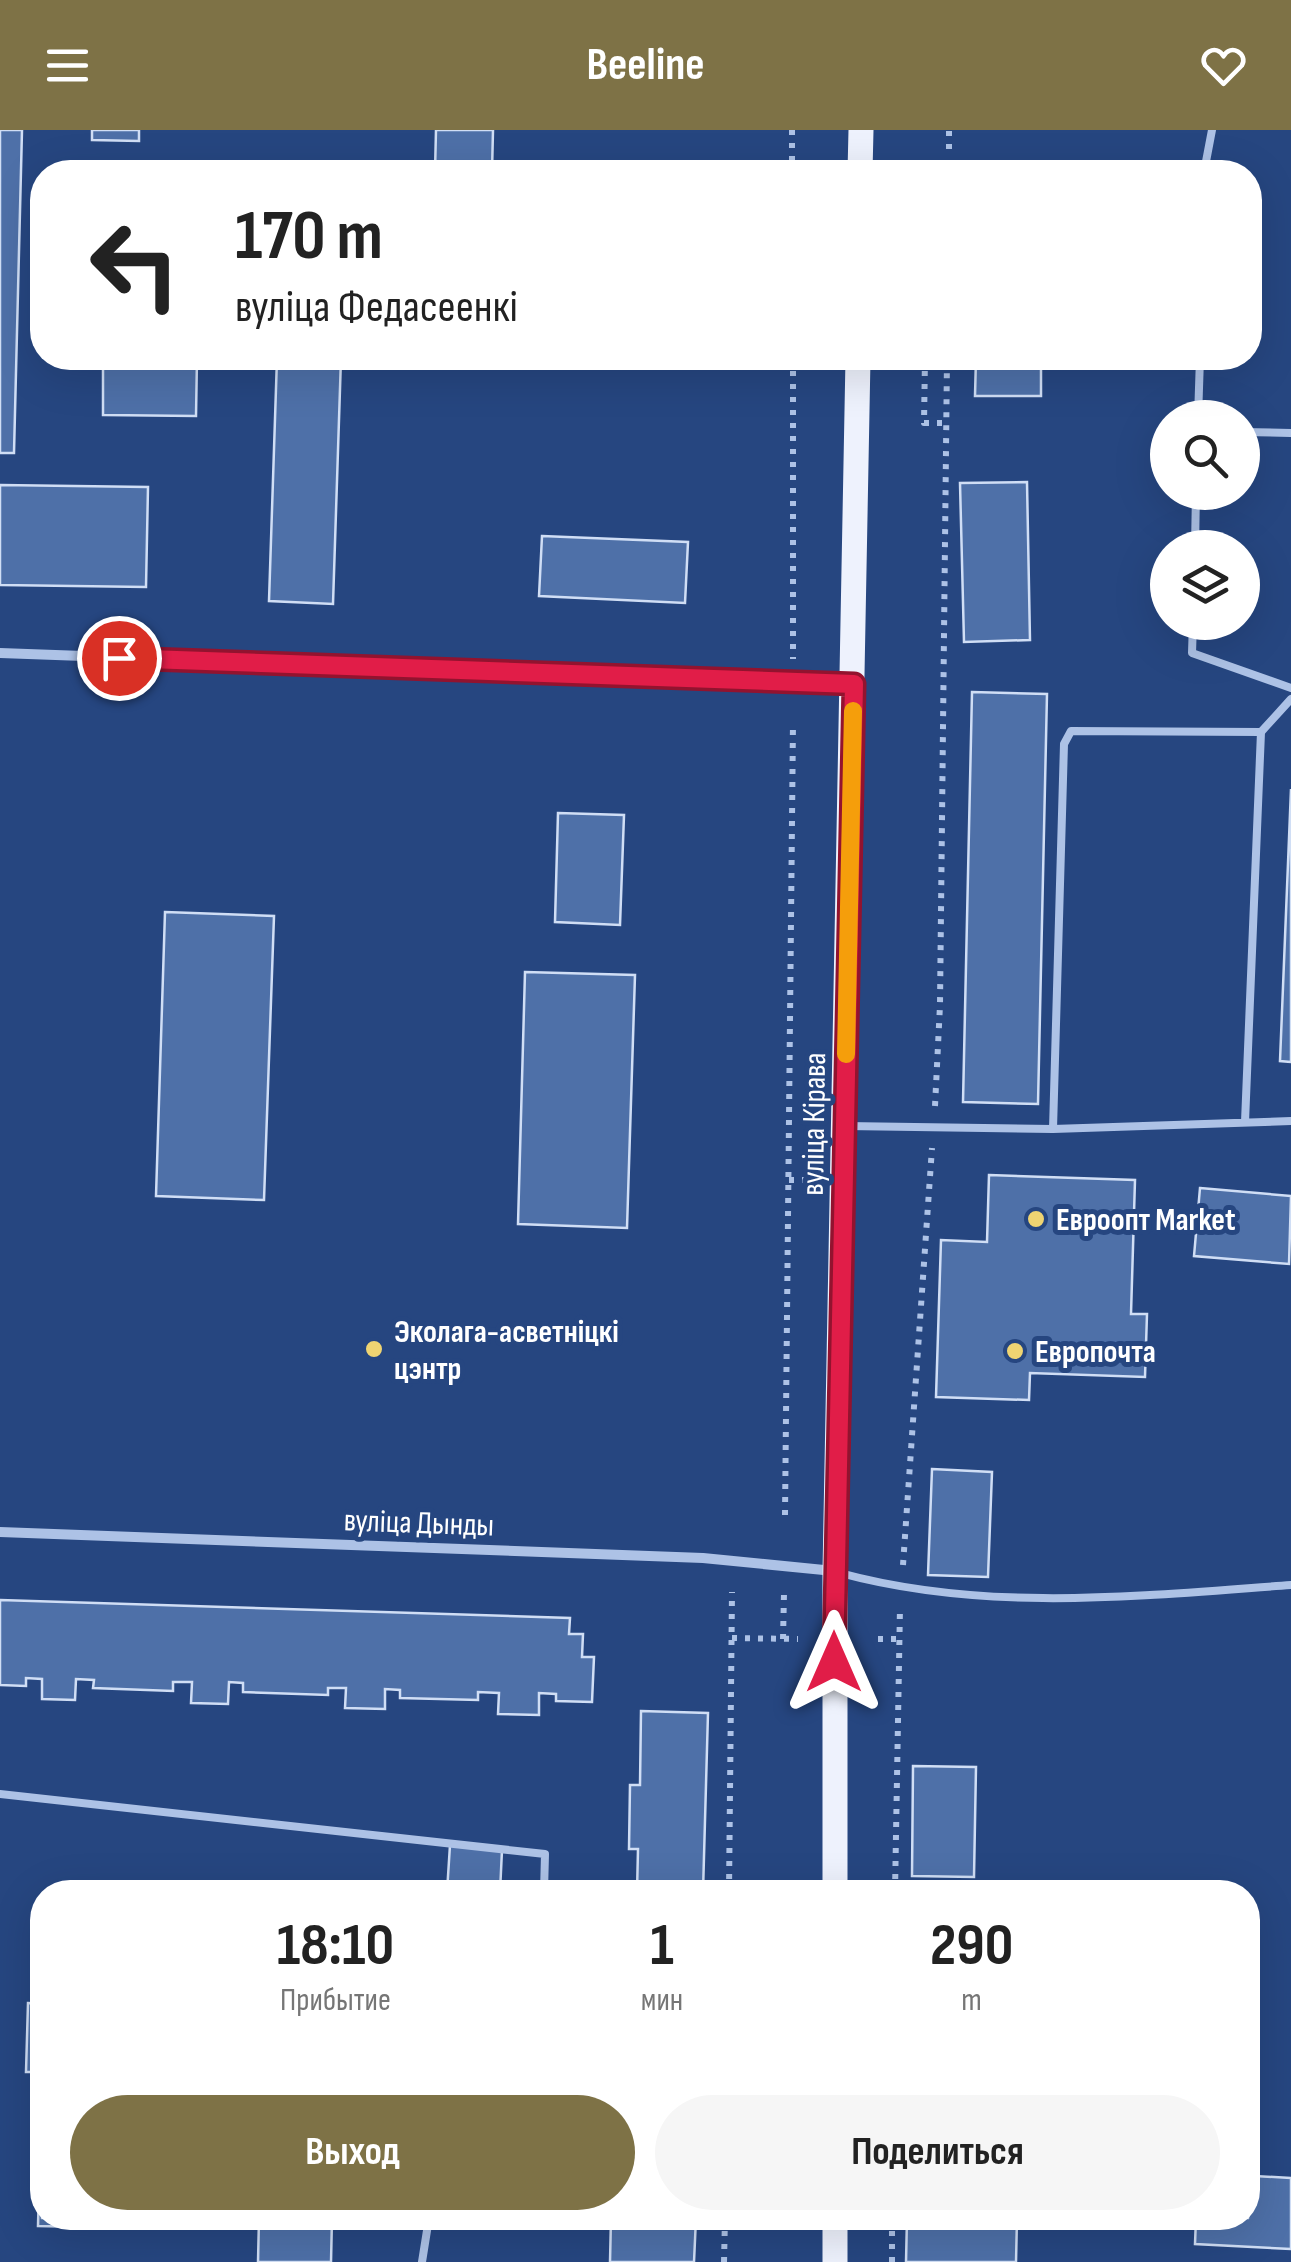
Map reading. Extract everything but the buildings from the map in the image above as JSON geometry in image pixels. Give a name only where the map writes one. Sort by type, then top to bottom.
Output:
[{"type":"main road","points":[[860,130],[860,160]]},
{"type":"main road","name":"вуліца Кірава","points":[[835,1880],[836,1572],[858,370]]},
{"type":"main road","points":[[835,2230],[835,2262]]},
{"type":"street","points":[[0,653],[854,684]]},
{"type":"street","name":"вуліца Дынды","points":[[0,1532],[702,1558],[836,1572]]},
{"type":"lane","points":[[1206,160],[1212,130]]},
{"type":"lane","points":[[1199,400],[1200,370]]},
{"type":"lane","points":[[1260,432],[1291,433]]},
{"type":"lane","points":[[1192,640],[1192,653],[1291,688]]},
{"type":"lane","points":[[1245,1122],[1261,732],[1291,699]]},
{"type":"lane","points":[[1053,1129],[1064,744],[1071,731],[1261,732]]},
{"type":"lane","points":[[845,1126],[1053,1129],[1291,1121]]},
{"type":"lane","points":[[836,1572],[901,1589],[1051,1600],[1291,1585]]},
{"type":"lane","points":[[0,1794],[546,1854],[545,1880]]},
{"type":"lane","points":[[422,2262],[427,2230]]},
{"type":"path","points":[[792,130],[792,160]]},
{"type":"path","points":[[793,370],[794,659]]},
{"type":"path","points":[[925,370],[924,424],[946,423]]},
{"type":"path","points":[[785,1515],[793,722]]},
{"type":"path","points":[[729,1880],[732,1592]]},
{"type":"path","points":[[783,1639],[784,1593]]},
{"type":"path","points":[[732,1638],[798,1639]]},
{"type":"path","points":[[878,1639],[898,1640]]},
{"type":"path","points":[[724,2262],[725,2230]]},
{"type":"path","points":[[892,2230],[892,2262]]},
{"type":"slow traffic","points":[[846,1054],[853,711]]},
{"type":"place","name":"Евроопт Market","points":[[1036,1219]]},
{"type":"place","name":"Эколага-асветніцкі цэнтр","points":[[374,1349]]},
{"type":"place","name":"Европочта","points":[[1015,1351]]},
{"type":"route","points":[[119,658],[854,684],[834,1662]]}]
